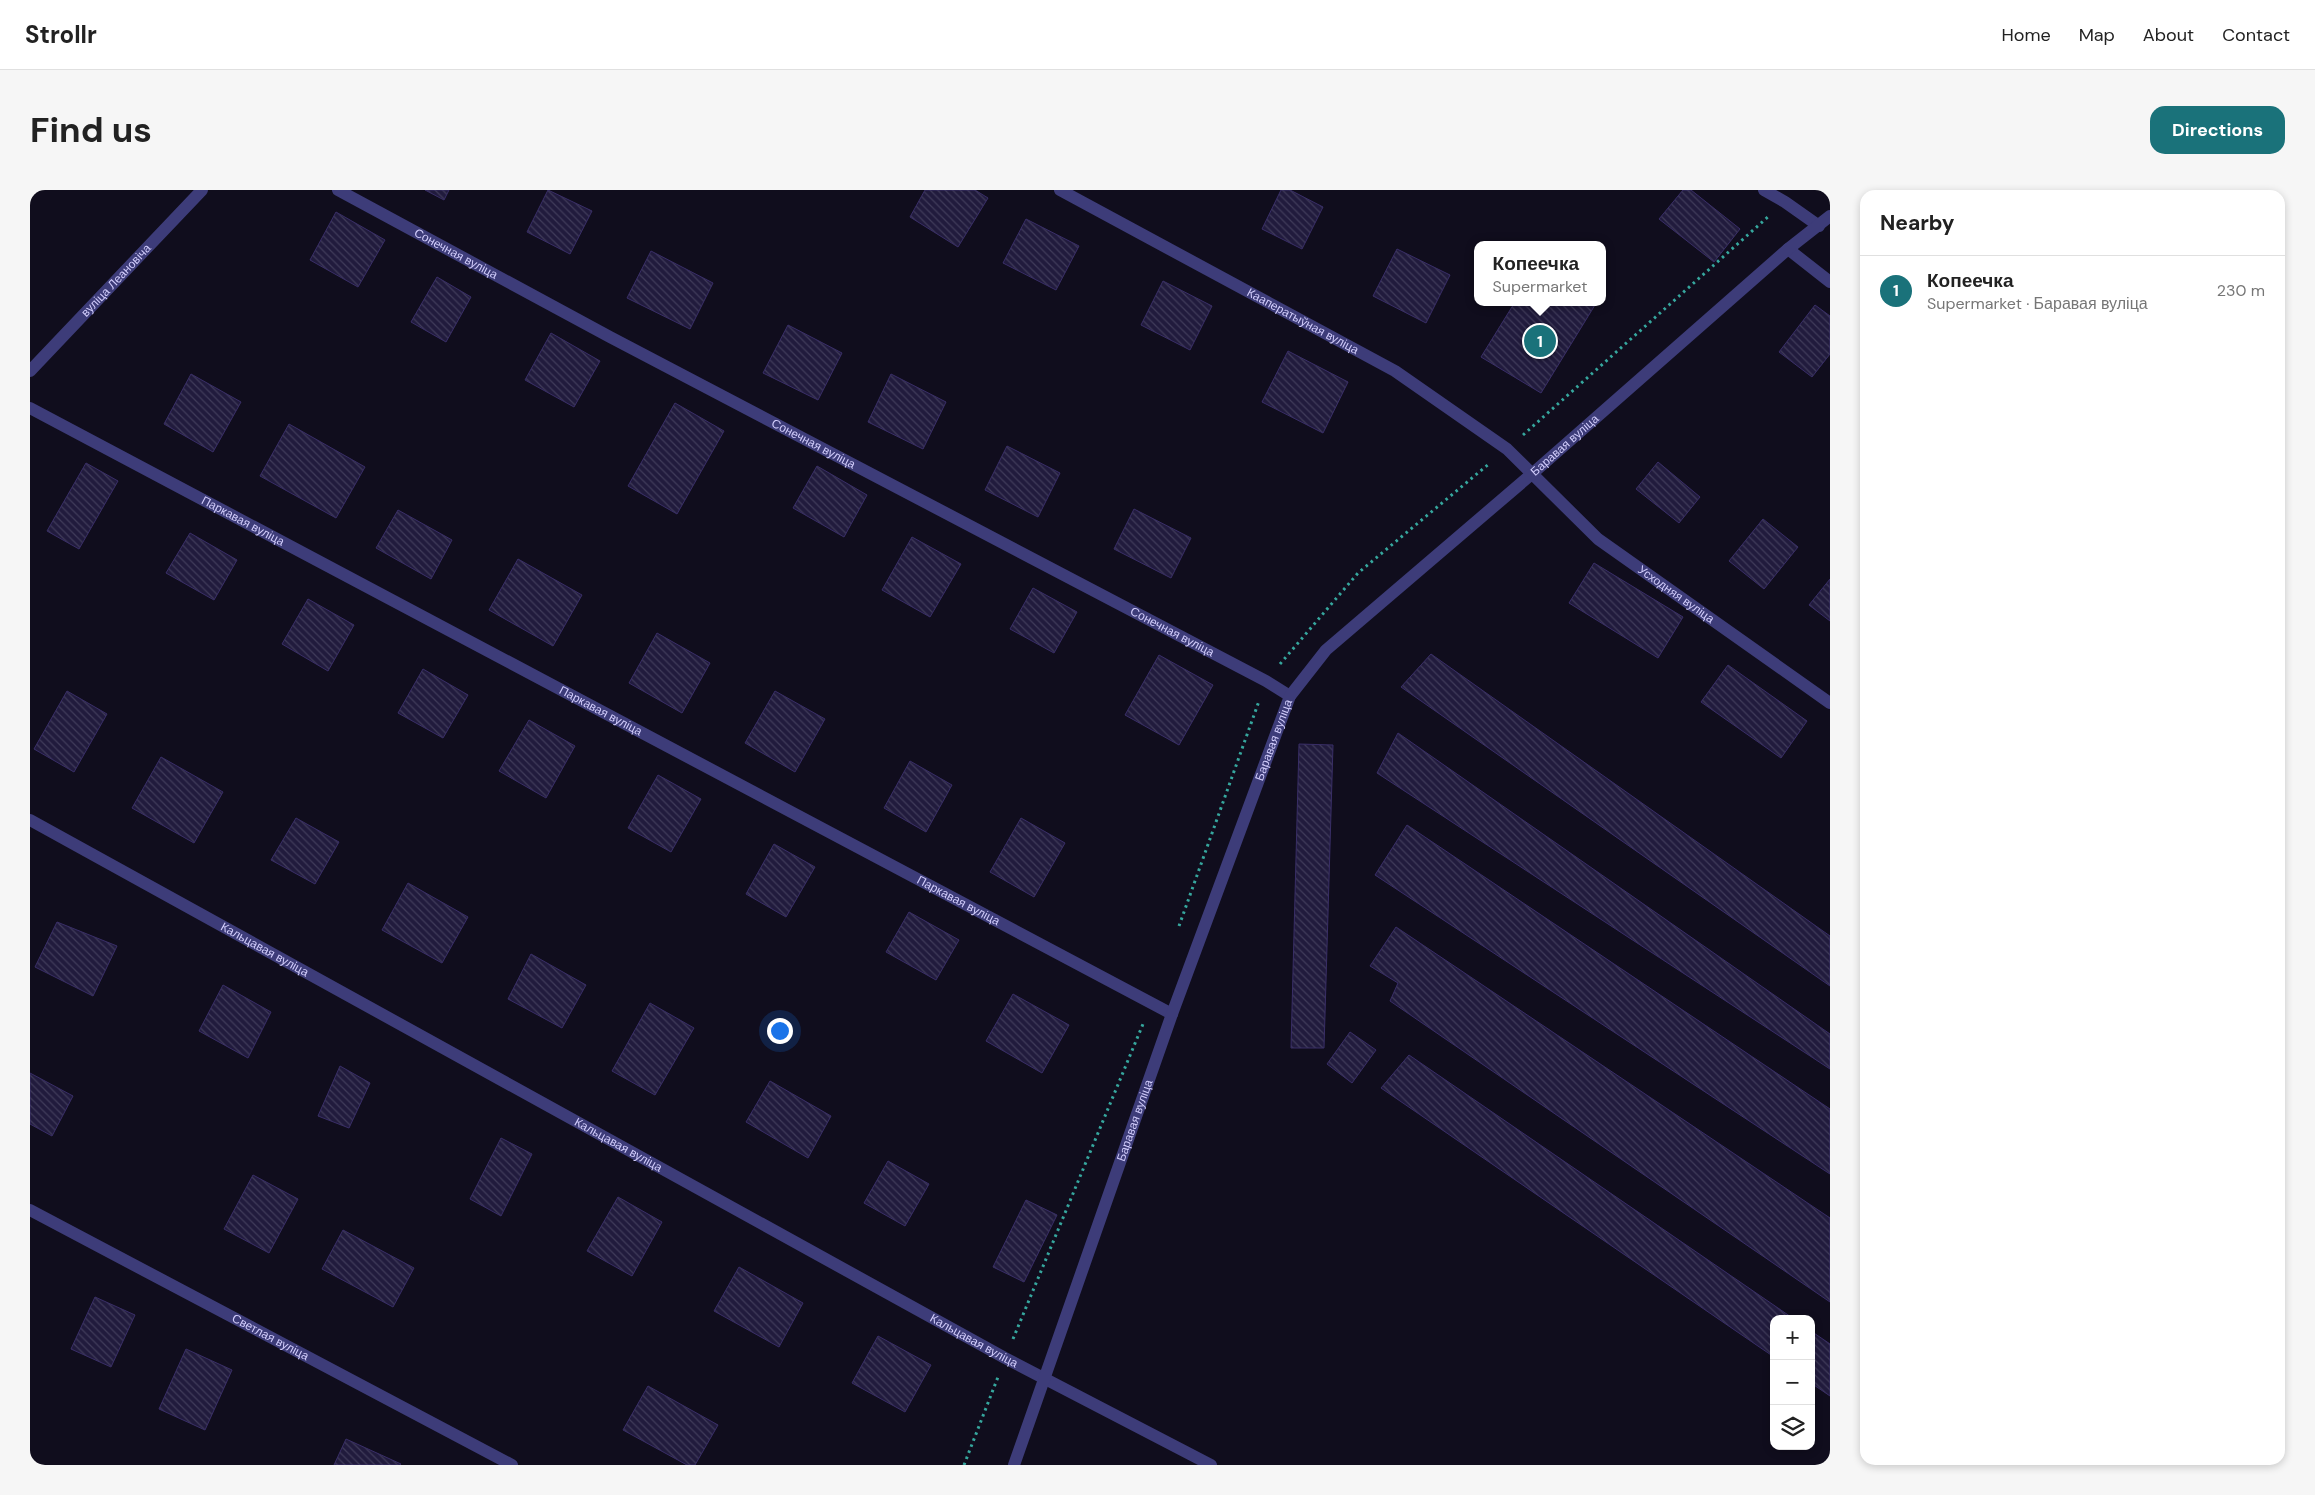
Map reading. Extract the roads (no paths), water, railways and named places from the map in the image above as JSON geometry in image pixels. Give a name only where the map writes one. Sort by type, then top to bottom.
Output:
[{"type":"street","name":"вуліца Леановіча","points":[[30,371],[202,190]]},
{"type":"street","name":"Сонечная вуліца","points":[[338,190],[610,337],[1266,680],[1290,696]]},
{"type":"street","name":"Кааператыўная вуліца","points":[[1060,190],[1395,371],[1507,449],[1533,473]]},
{"type":"street","points":[[1764,190],[1819,226]]},
{"type":"street","name":"Баравая вуліца","points":[[1014,1465],[1043,1376],[1172,1014],[1290,696],[1326,650],[1533,473],[1788,249],[1830,216]]},
{"type":"street","points":[[1788,249],[1830,282]]},
{"type":"street","name":"Паркавая вуліца","points":[[30,408],[1172,1014]]},
{"type":"street","name":"Усходняя вуліца","points":[[1533,473],[1598,539],[1830,703]]},
{"type":"street","name":"Кальцавая вуліца","points":[[30,820],[1005,1358],[1043,1376],[1211,1465]]},
{"type":"street","name":"Светлая вуліца","points":[[30,1210],[512,1465]]},
{"type":"place","name":"Копеечка","points":[[1540,341]]}]
